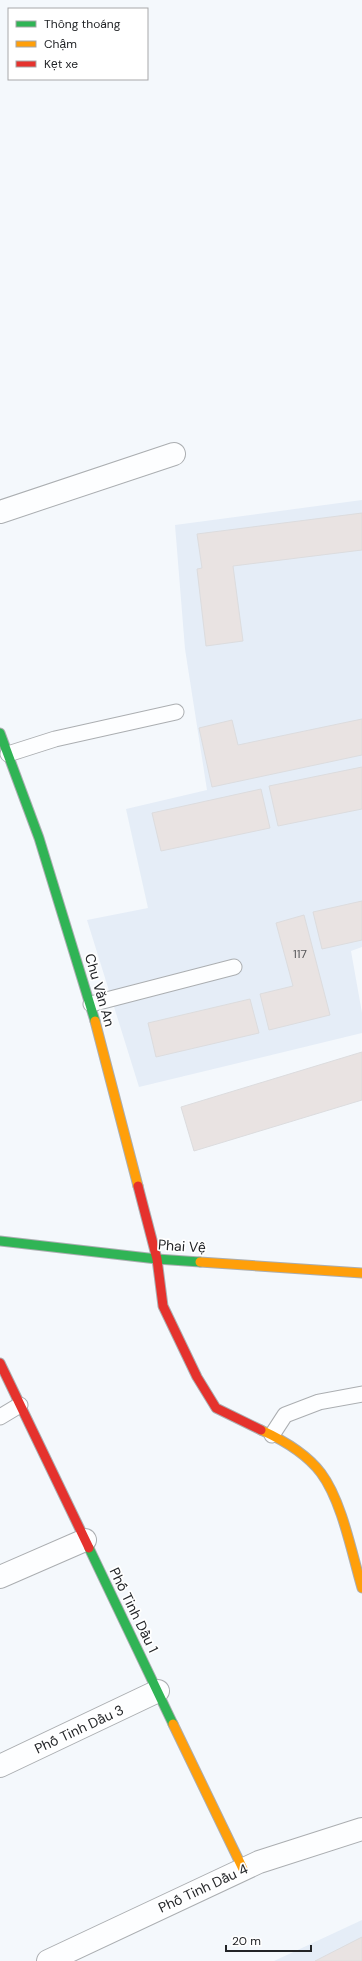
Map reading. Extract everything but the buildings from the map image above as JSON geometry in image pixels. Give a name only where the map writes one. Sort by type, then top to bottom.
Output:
[{"type":"street","points":[[0,512],[174,454]]},
{"type":"street","name":"Chu Văn An","points":[[0,733],[39,838],[91,1004],[157,1259],[163,1306],[197,1376],[216,1408],[272,1434],[304,1455],[321,1473],[337,1504],[362,1588]]},
{"type":"street","name":"Phai Vệ","points":[[0,1241],[157,1259],[362,1273]]},
{"type":"street","name":"Phố Tinh Dầu 1","points":[[0,1363],[243,1869]]},
{"type":"street","points":[[0,1577],[85,1540]]},
{"type":"street","name":"Phố Tinh Dầu 3","points":[[0,1766],[158,1691]]},
{"type":"street","name":"Phố Tinh Dầu 4","points":[[48,1961],[259,1862],[362,1829]]},
{"type":"lane","points":[[8,754],[55,739],[176,712]]},
{"type":"lane","points":[[91,1004],[234,967]]},
{"type":"lane","points":[[272,1434],[284,1415],[319,1402],[362,1394]]},
{"type":"lane","points":[[0,1417],[20,1404]]},
{"type":"shaded area","points":[[362,500],[362,947],[351,951],[362,1013],[362,1033],[139,1087],[87,920],[148,908],[126,809],[207,790],[185,649],[175,525]]},
{"type":"shaded area","points":[[362,1920],[362,1961],[274,1961]]},
{"type":"traffic: fast","points":[[0,733],[39,838],[95,1021]]},
{"type":"traffic: fast","points":[[0,1241],[157,1259],[200,1262]]},
{"type":"traffic: fast","points":[[89,1548],[173,1724]]},
{"type":"traffic: slow","points":[[95,1021],[138,1186]]},
{"type":"traffic: slow","points":[[200,1262],[362,1273]]},
{"type":"traffic: slow","points":[[261,1430],[278,1438],[301,1453],[321,1473],[335,1498],[341,1513],[362,1588]]},
{"type":"traffic: slow","points":[[173,1724],[243,1869]]},
{"type":"traffic: jam","points":[[138,1186],[157,1259],[163,1306],[197,1377],[216,1408],[261,1430]]},
{"type":"traffic: jam","points":[[0,1363],[89,1548]]}]
